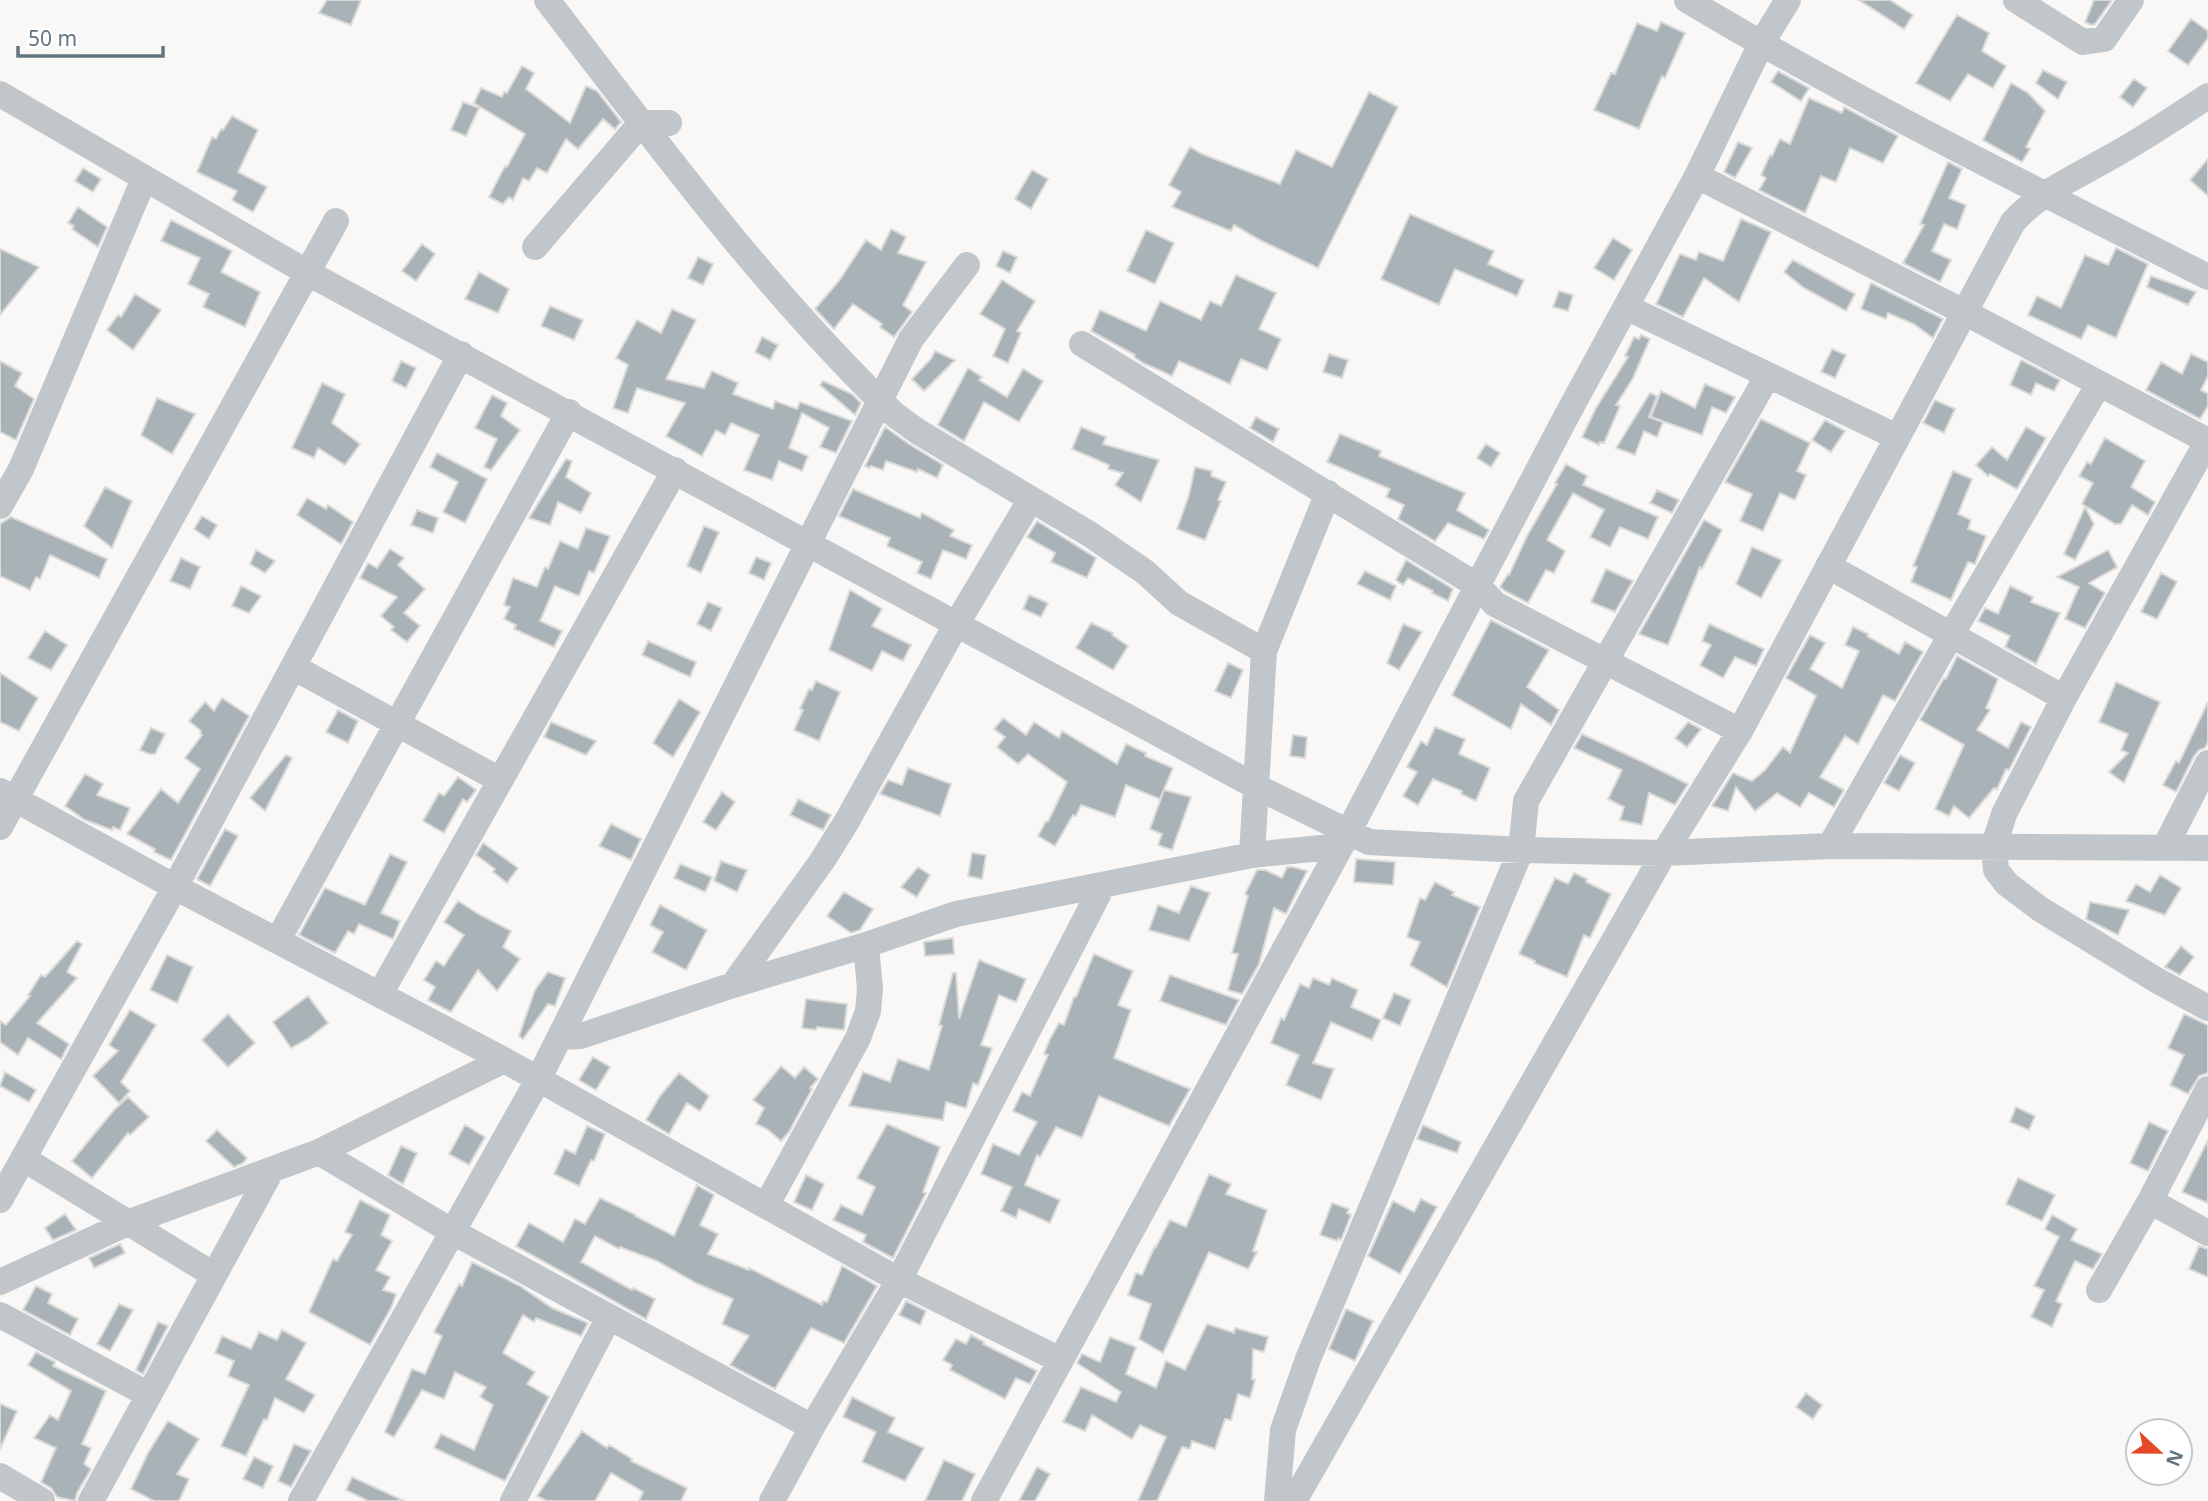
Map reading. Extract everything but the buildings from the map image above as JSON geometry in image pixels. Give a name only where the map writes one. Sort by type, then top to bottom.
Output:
[{"type":"street","points":[[547,0],[641,123],[765,277],[880,400],[917,431],[1124,557],[1179,603],[1264,651]]},
{"type":"street","points":[[1687,0],[1761,44],[2208,277]]},
{"type":"street","points":[[984,1501],[1344,839],[1697,176],[1761,44],[1788,0]]},
{"type":"street","points":[[2016,0],[2083,42],[2104,39],[2131,0]]},
{"type":"street","points":[[0,94],[308,273],[957,623],[1257,787],[1344,839]]},
{"type":"street","points":[[1294,1501],[1664,853],[1740,731],[2013,222],[2027,206],[2045,194],[2151,134],[2208,96]]},
{"type":"street","points":[[535,247],[641,123],[669,123]]},
{"type":"street","points":[[1697,176],[1964,312],[2208,441],[2064,698],[2004,814],[1994,846],[1996,870],[2007,884],[2040,909],[2158,981],[2208,1008]]},
{"type":"street","points":[[0,506],[11,463],[144,179]]},
{"type":"street","points":[[0,827],[8,795],[336,221]]},
{"type":"street","points":[[301,1501],[538,1080],[911,339],[967,265]]},
{"type":"street","points":[[1626,307],[1897,437]]},
{"type":"street","points":[[1082,344],[1478,586],[1495,604],[1740,731]]},
{"type":"street","points":[[0,1200],[174,887],[461,354]]},
{"type":"street","points":[[1277,1501],[1283,1430],[1307,1359],[1521,850],[1526,801],[1768,375]]},
{"type":"street","points":[[1830,846],[2099,384]]},
{"type":"street","points":[[278,940],[569,412]]},
{"type":"street","points":[[380,994],[675,470]]},
{"type":"street","points":[[1252,855],[1264,651],[1328,493]]},
{"type":"street","points":[[733,985],[847,821],[957,623],[1031,499]]},
{"type":"street","points":[[1828,566],[2064,698]]},
{"type":"street","points":[[293,667],[500,780]]},
{"type":"street","points":[[2165,847],[2208,763]]},
{"type":"street","points":[[8,795],[174,887],[504,1060],[899,1280],[1060,1360]]},
{"type":"street","points":[[560,1037],[581,1036],[956,914],[1344,839],[1521,850],[1664,853],[1830,846],[2208,848]]},
{"type":"street","points":[[772,1501],[812,1427],[899,1280],[1103,885]]},
{"type":"street","points":[[766,1206],[858,1038],[868,1012],[870,989],[866,944]]},
{"type":"street","points":[[0,1283],[130,1222],[319,1152],[504,1060]]},
{"type":"street","points":[[2099,1290],[2150,1201],[2208,1089]]},
{"type":"street","points":[[319,1152],[453,1232],[812,1427]]},
{"type":"street","points":[[24,1159],[214,1275]]},
{"type":"street","points":[[91,1501],[271,1171]]},
{"type":"street","points":[[2150,1201],[2208,1233]]},
{"type":"street","points":[[0,1315],[149,1395]]},
{"type":"street","points":[[513,1501],[609,1317]]},
{"type":"street","points":[[0,1476],[42,1501]]}]
